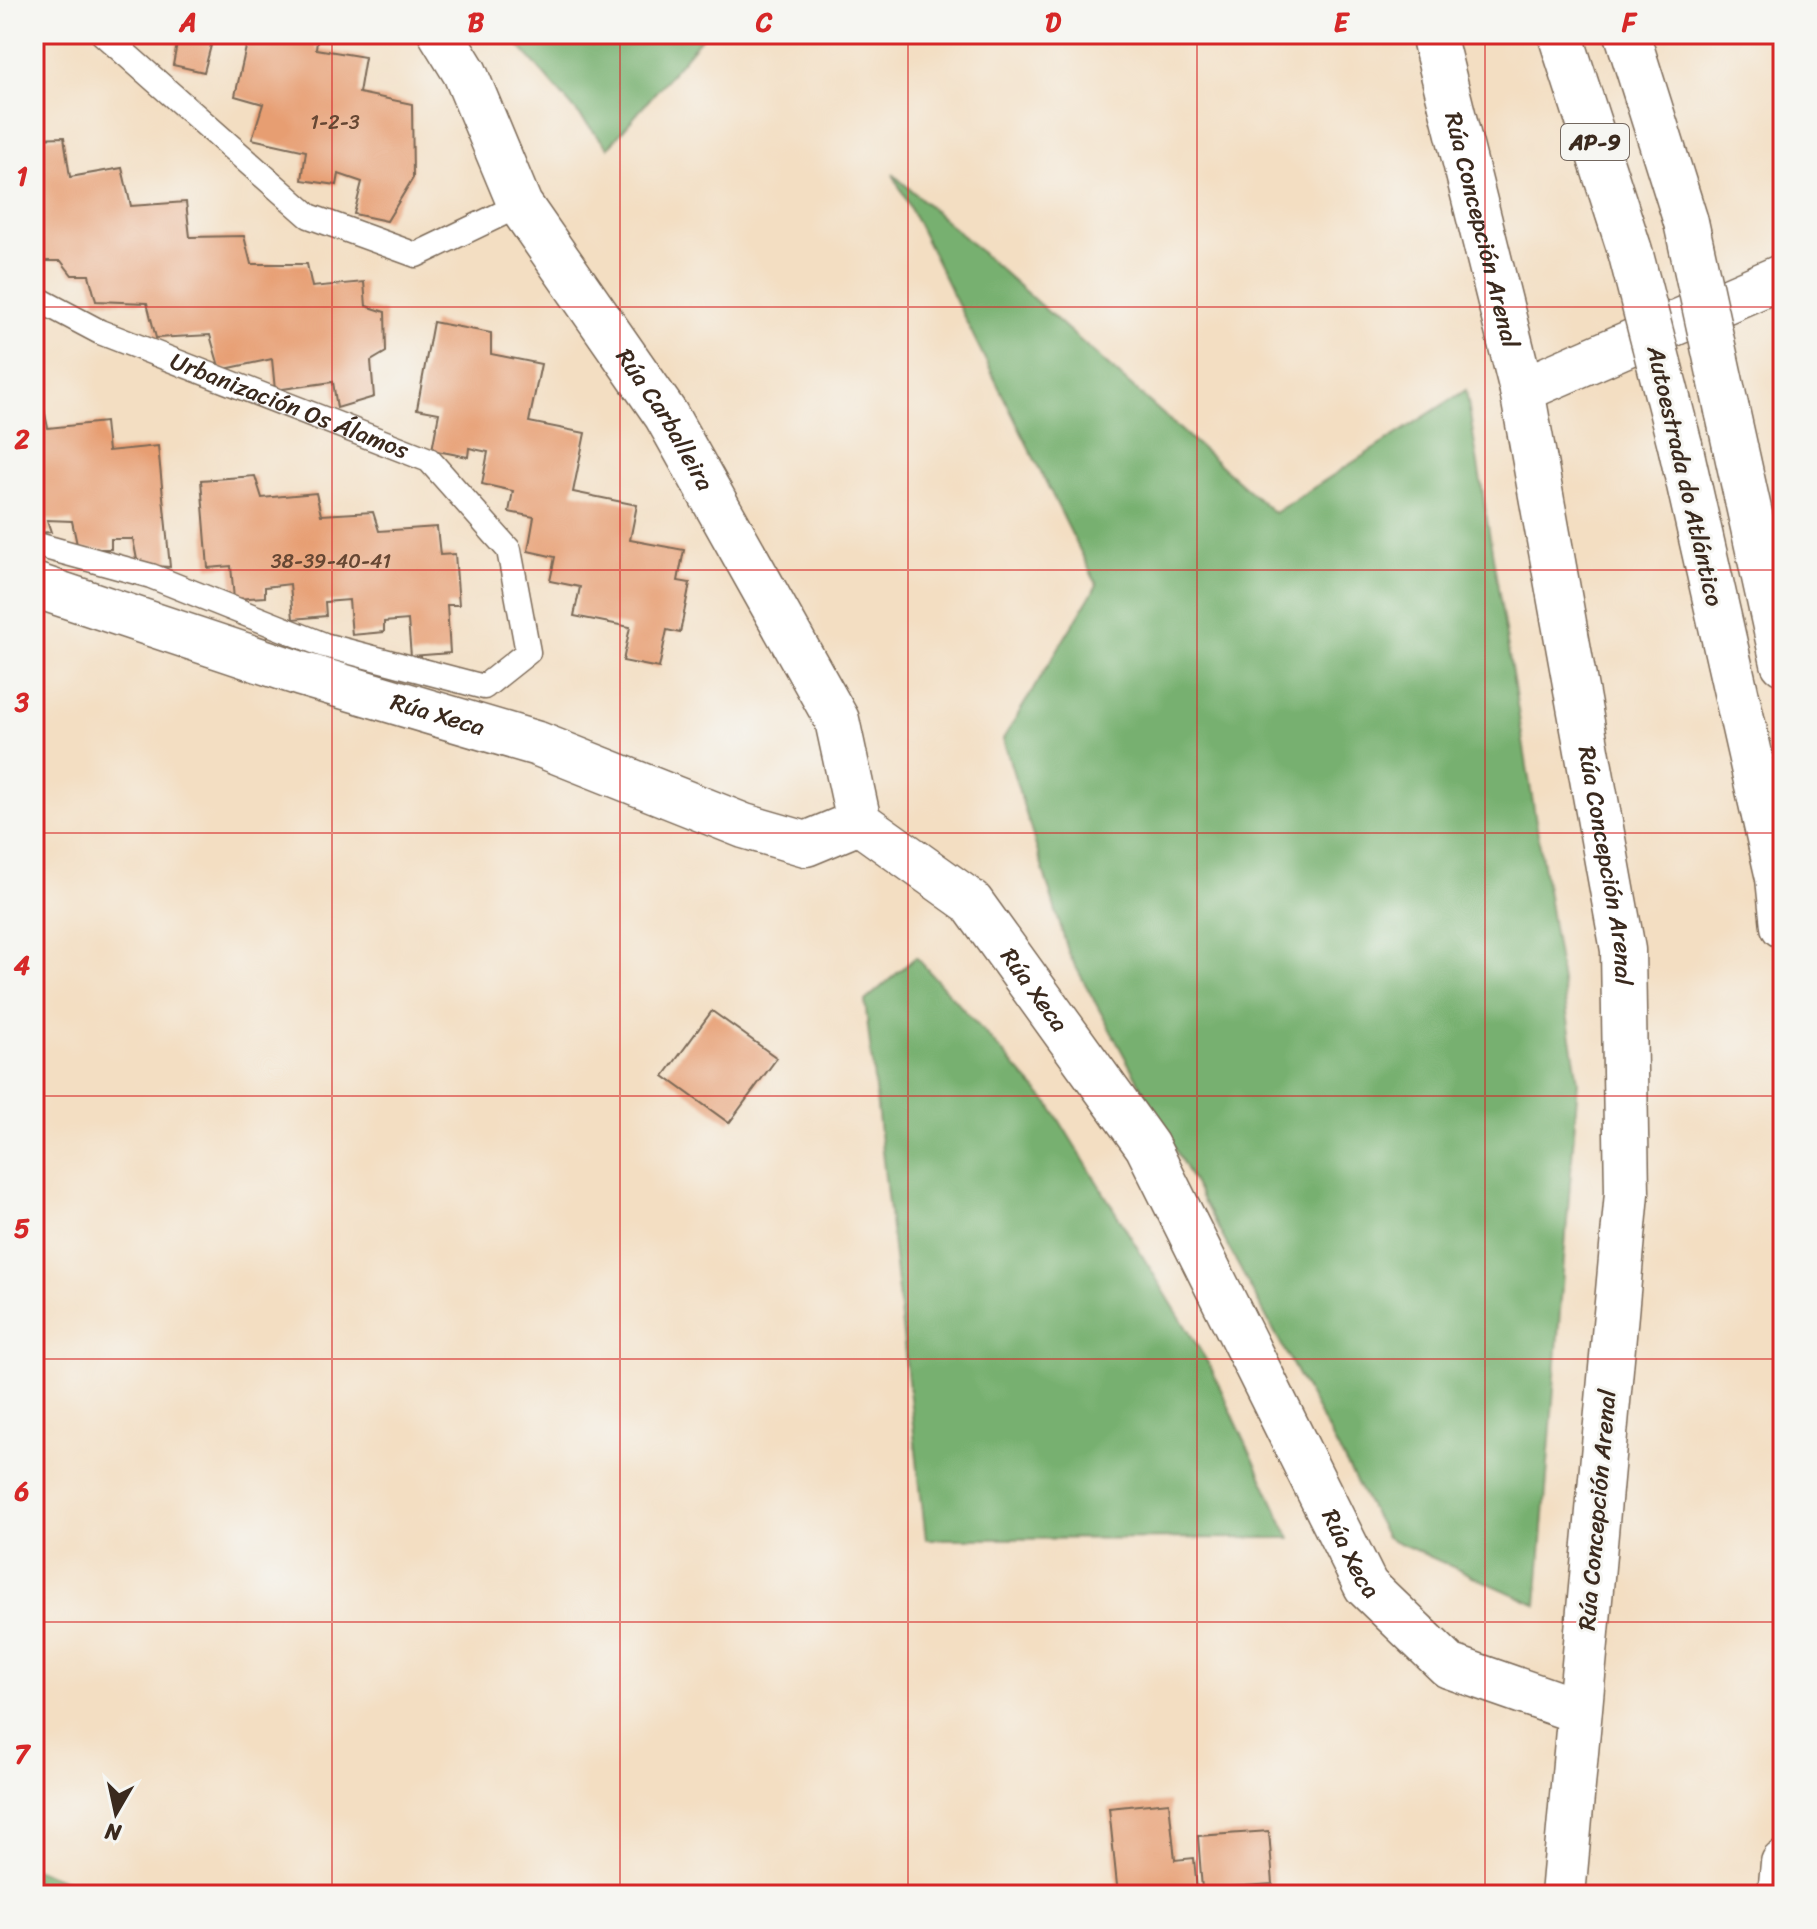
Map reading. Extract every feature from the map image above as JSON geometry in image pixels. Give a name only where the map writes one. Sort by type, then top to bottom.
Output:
[{"type":"main road","name":"Rúa Carballeira","points":[[441,34],[465,73],[520,205],[666,415],[837,720],[859,822]]},
{"type":"main road","name":"Rúa Concepción Arenal","points":[[1433,34],[1522,390],[1623,950],[1627,1193],[1578,1711]]},
{"type":"main road","name":"Autoestrada do Atlántico","points":[[1560,34],[1630,251],[1680,445],[1778,878],[1783,926]]},
{"type":"main road","name":"AP-9","points":[[1627,34],[1686,222],[1783,663]]},
{"type":"main road","points":[[1522,390],[1783,276]]},
{"type":"main road","name":"Rúa Xeca","points":[[34,585],[301,674],[538,744],[744,826],[806,844],[859,822],[971,902],[1147,1146],[1366,1586],[1449,1666],[1578,1711]]},
{"type":"main road","points":[[1563,1895],[1578,1711]]},
{"type":"main road","points":[[1780,1895],[1783,1863]]},
{"type":"lane","points":[[103,34],[309,216],[416,255],[520,205]]},
{"type":"lane","name":"Urbanización Os Álamos","points":[[34,297],[100,332],[429,460],[509,550],[528,652],[484,687],[324,645],[151,576],[34,544]]},
{"type":"green space","points":[[509,34],[705,34],[608,148]]},
{"type":"green space","points":[[893,174],[1274,513],[1466,390],[1578,1081],[1537,1605],[1386,1537],[1069,954],[1003,739],[1097,585]]},
{"type":"green space","points":[[916,957],[1050,1105],[1211,1368],[1290,1538],[926,1539],[865,1001]]},
{"type":"green space","points":[[34,1868],[101,1895],[34,1895]]},
{"type":"building","points":[[141,34],[214,34],[204,72],[173,65],[177,44]]},
{"type":"building","points":[[249,34],[318,34],[316,49],[365,57],[359,93],[412,104],[413,178],[387,221],[354,214],[362,182],[339,174],[337,185],[302,180],[306,151],[252,139],[263,104],[235,96]]},
{"type":"building","points":[[64,137],[70,177],[122,168],[131,206],[186,202],[190,237],[244,236],[251,264],[307,264],[312,287],[364,282],[366,306],[385,312],[386,352],[371,361],[374,397],[337,408],[333,382],[275,390],[272,359],[220,370],[210,335],[156,338],[147,303],[96,301],[89,275],[72,275],[61,261],[35,261],[34,138]]},
{"type":"building","points":[[433,322],[491,333],[491,354],[541,364],[529,422],[585,433],[573,492],[637,505],[630,540],[684,550],[678,581],[690,583],[680,633],[667,630],[659,668],[623,661],[630,627],[574,616],[580,587],[550,581],[555,557],[528,551],[534,517],[509,512],[513,491],[482,484],[488,452],[469,448],[468,457],[432,450],[439,413],[417,409]]},
{"type":"building","points":[[44,409],[48,428],[105,422],[108,451],[158,446],[170,567],[138,565],[133,539],[111,539],[111,549],[78,549],[72,521],[47,520],[51,532],[34,533],[34,410]]},
{"type":"building","points":[[255,476],[262,498],[316,493],[321,515],[373,512],[379,531],[437,527],[440,555],[455,554],[459,605],[447,605],[450,653],[411,656],[408,620],[384,622],[384,632],[352,635],[349,600],[325,602],[326,616],[293,619],[290,584],[265,587],[265,597],[234,599],[231,566],[208,568],[201,480]]},
{"type":"building","points":[[712,1011],[777,1058],[729,1123],[664,1076]]},
{"type":"building","points":[[1169,1802],[1175,1860],[1194,1858],[1197,1890],[1118,1895],[1109,1808]]},
{"type":"building","points":[[1269,1831],[1273,1884],[1202,1889],[1198,1836]]}]
